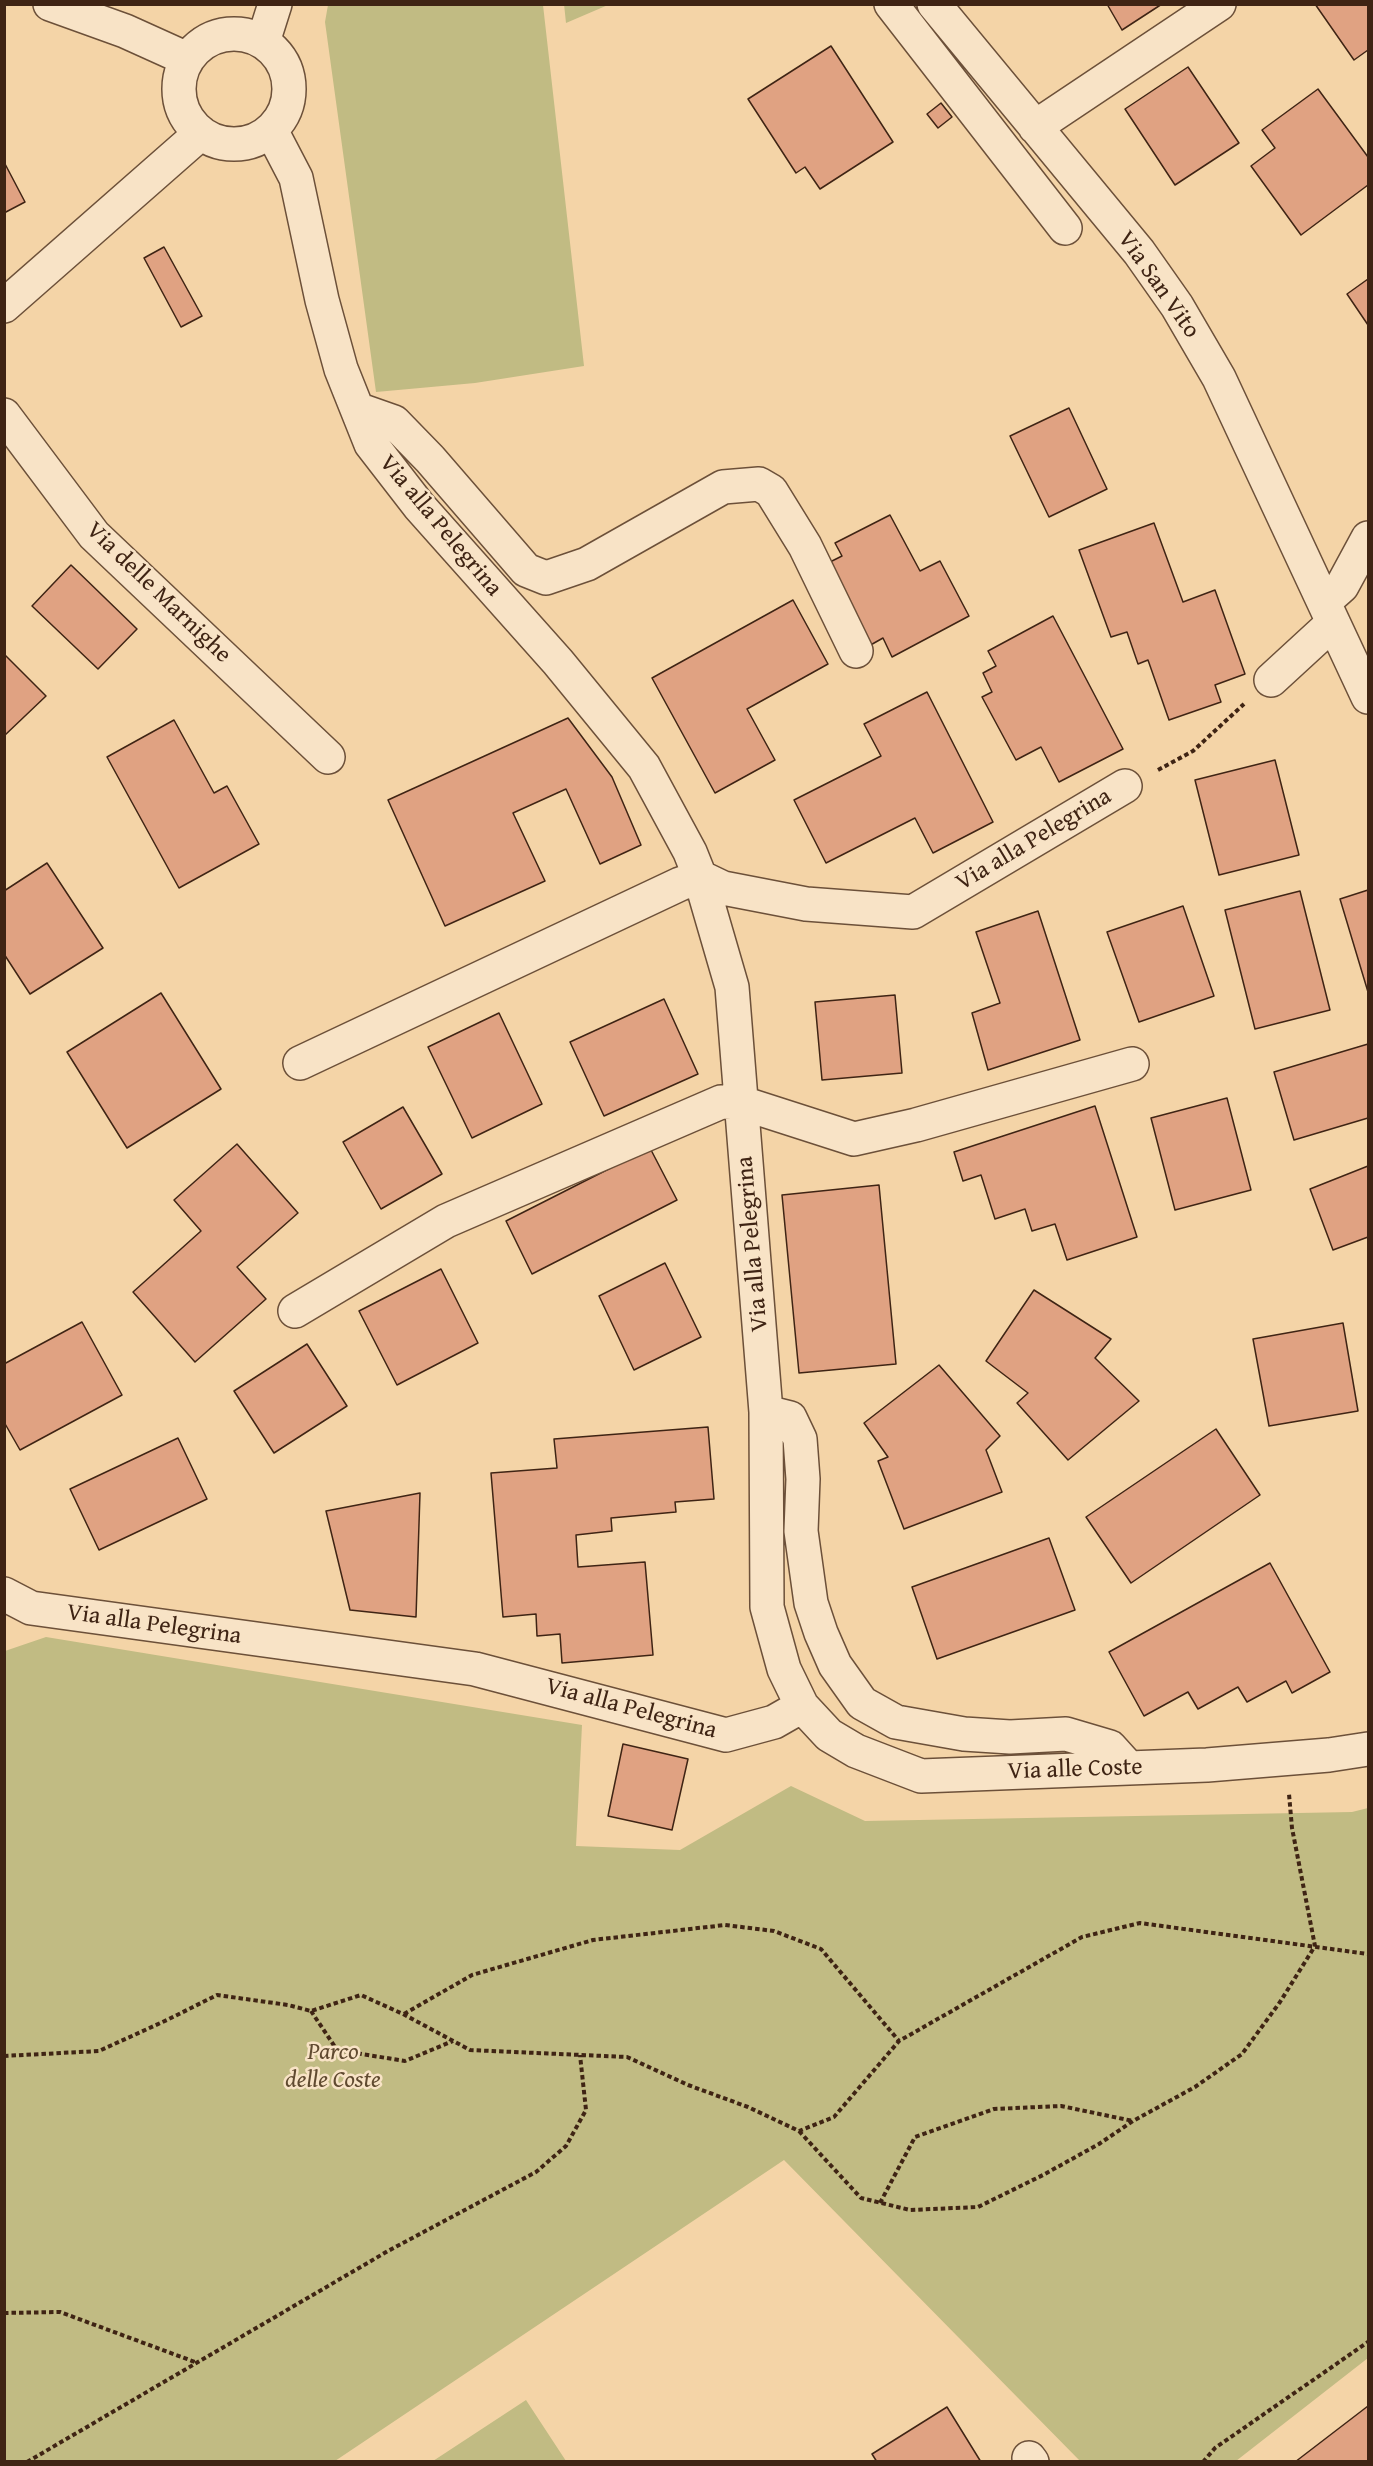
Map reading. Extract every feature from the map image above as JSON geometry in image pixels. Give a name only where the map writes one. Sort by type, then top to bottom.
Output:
[{"type":"street","points":[[50,4],[125,31],[187,58]]},
{"type":"street","points":[[263,42],[275,4]]},
{"type":"street","points":[[891,4],[1065,228]]},
{"type":"street","name":"Via San Vito","points":[[934,4],[1139,252],[1177,306],[1220,378],[1368,697]]},
{"type":"street","points":[[1035,127],[1220,4]]},
{"type":"street","points":[[231,34],[247,35],[263,42],[276,53],[285,68],[289,84],[288,101],[282,116],[271,130],[255,140],[238,144],[218,142],[201,134],[185,114],[178,90],[187,58],[199,46],[214,37],[231,34]]},
{"type":"street","name":"Via alla Pelegrina","points":[[13,1605],[475,1669],[726,1735],[774,1722],[802,1706],[784,1669],[767,1607],[766,1412],[732,987],[700,877],[690,852],[644,767],[558,662],[418,506],[371,444],[341,369],[296,178],[271,130]]},
{"type":"street","points":[[4,306],[201,134]]},
{"type":"street","points":[[357,409],[394,422],[430,459],[526,570],[546,578],[587,564],[723,487],[759,484],[771,491],[805,546],[856,651]]},
{"type":"street","name":"Via delle Marnighe","points":[[4,415],[94,535],[328,757]]},
{"type":"street","points":[[1271,680],[1329,612],[1368,538]]},
{"type":"street","name":"Via alla Pelegrina","points":[[700,877],[723,888],[806,904],[913,912],[1125,786]]},
{"type":"street","points":[[300,1063],[680,884],[700,877]]},
{"type":"street","points":[[295,1311],[446,1221],[721,1102],[742,1103],[854,1138],[916,1125],[1132,1064]]},
{"type":"street","points":[[766,1412],[790,1418],[800,1439],[801,1531],[811,1603],[821,1633],[836,1665],[862,1703],[896,1722],[964,1734],[1010,1737],[1066,1734],[1110,1747],[1129,1768]]},
{"type":"street","name":"Via alle Coste","points":[[802,1706],[829,1735],[856,1751],[921,1776],[1218,1764],[1329,1755],[1368,1749]]},
{"type":"path","points":[[1125,786],[1193,751],[1271,680]]},
{"type":"path","points":[[4,2056],[99,2051],[217,1995],[288,2005],[310,2011],[361,1995],[403,2014],[470,2050],[627,2057],[688,2085],[748,2107],[799,2131],[861,2198],[910,2210],[978,2207],[1099,2144],[1133,2121],[1194,2087],[1242,2054],[1280,2002],[1315,1946],[1293,1828],[1288,1788]]},
{"type":"path","points":[[799,2131],[834,2117],[899,2041],[1082,1937],[1140,1923],[1368,1954]]},
{"type":"path","points":[[403,2014],[472,1975],[593,1940],[725,1925],[774,1931],[821,1949],[899,2041]]},
{"type":"path","points":[[310,2011],[337,2050],[405,2061],[453,2041]]},
{"type":"path","points":[[27,2462],[388,2251],[536,2172],[566,2146],[586,2110],[580,2055]]},
{"type":"path","points":[[880,2203],[915,2137],[994,2109],[1060,2106],[1133,2121]]},
{"type":"path","points":[[4,2313],[60,2312],[195,2362]]},
{"type":"path","points":[[1203,2462],[1215,2448],[1368,2342]]},
{"type":"green space","points":[[564,4],[608,4],[608,5],[566,23]]},
{"type":"green space","points":[[328,5],[543,5],[584,366],[475,383],[376,392],[325,22]]},
{"type":"green space","name":"Parco delle Coste","points":[[46,1637],[582,1725],[576,1846],[680,1850],[791,1786],[865,1821],[1352,1812],[1368,1808],[1368,2358],[1236,2461],[1080,2461],[784,2160],[335,2461],[5,2461],[5,1651]]},
{"type":"green space","points":[[526,2400],[566,2461],[433,2461]]},
{"type":"building","points":[[1107,4],[1162,4],[1122,30]]},
{"type":"building","points":[[1315,4],[1368,4],[1368,50],[1354,60]]},
{"type":"building","points":[[831,46],[893,142],[820,189],[805,167],[796,173],[748,99]]},
{"type":"building","points":[[1188,67],[1239,143],[1175,185],[1125,109]]},
{"type":"building","points":[[1318,89],[1368,157],[1368,185],[1301,235],[1251,166],[1275,148],[1262,130]]},
{"type":"building","points":[[941,103],[952,117],[938,128],[927,114]]},
{"type":"building","points":[[4,162],[25,202],[4,213]]},
{"type":"building","points":[[164,247],[202,316],[181,327],[144,258]]},
{"type":"building","points":[[1368,279],[1368,325],[1347,294]]},
{"type":"building","points":[[1069,408],[1107,489],[1049,517],[1010,436]]},
{"type":"building","points":[[890,515],[920,571],[940,561],[969,616],[892,657],[883,638],[867,647],[824,565],[842,556],[835,543]]},
{"type":"building","points":[[1154,523],[1183,602],[1215,590],[1245,674],[1215,685],[1221,702],[1169,720],[1148,660],[1138,664],[1127,632],[1111,637],[1079,550]]},
{"type":"building","points":[[71,565],[137,629],[98,669],[32,606]]},
{"type":"building","points":[[793,600],[828,664],[747,709],[775,760],[715,793],[652,678]]},
{"type":"building","points":[[1053,616],[1123,749],[1059,782],[1041,747],[1016,760],[982,697],[992,692],[983,673],[996,666],[988,651]]},
{"type":"building","points":[[4,654],[46,696],[4,736]]},
{"type":"building","points":[[927,692],[993,822],[933,853],[915,818],[826,863],[794,800],[881,756],[864,724]]},
{"type":"building","points":[[568,718],[612,777],[641,845],[600,864],[566,789],[513,813],[545,881],[445,926],[388,800]]},
{"type":"building","points":[[174,720],[214,793],[227,786],[259,844],[179,888],[107,757]]},
{"type":"building","points":[[1275,760],[1299,855],[1219,875],[1195,780]]},
{"type":"building","points":[[47,863],[103,948],[30,994],[4,954],[4,891]]},
{"type":"building","points":[[1368,890],[1368,992],[1340,899]]},
{"type":"building","points":[[1300,891],[1330,1010],[1255,1029],[1225,910]]},
{"type":"building","points":[[1183,906],[1214,996],[1139,1022],[1107,932]]},
{"type":"building","points":[[1038,911],[1080,1040],[988,1070],[972,1013],[1000,1003],[976,932]]},
{"type":"building","points":[[161,993],[221,1089],[127,1148],[67,1052]]},
{"type":"building","points":[[895,995],[902,1073],[822,1080],[815,1002]]},
{"type":"building","points":[[664,999],[698,1074],[604,1116],[570,1042]]},
{"type":"building","points":[[499,1013],[542,1104],[472,1138],[428,1047]]},
{"type":"building","points":[[1368,1044],[1368,1118],[1294,1140],[1274,1072]]},
{"type":"building","points":[[1227,1098],[1251,1190],[1175,1210],[1151,1118]]},
{"type":"building","points":[[1095,1106],[1137,1237],[1067,1260],[1055,1224],[1032,1231],[1025,1209],[995,1219],[981,1175],[963,1181],[954,1152]]},
{"type":"building","points":[[403,1107],[442,1174],[381,1209],[343,1142]]},
{"type":"building","points":[[237,1144],[298,1213],[237,1267],[266,1299],[195,1362],[133,1292],[201,1231],[174,1200]]},
{"type":"building","points":[[650,1148],[677,1200],[532,1274],[506,1221]]},
{"type":"building","points":[[1368,1166],[1368,1237],[1333,1250],[1310,1189]]},
{"type":"building","points":[[879,1185],[896,1364],[799,1373],[782,1195]]},
{"type":"building","points":[[665,1263],[701,1337],[634,1370],[599,1296]]},
{"type":"building","points":[[441,1269],[478,1343],[397,1385],[359,1311]]},
{"type":"building","points":[[1034,1290],[1111,1339],[1095,1358],[1139,1401],[1068,1460],[1017,1403],[1028,1393],[986,1361]]},
{"type":"building","points":[[82,1322],[122,1395],[20,1450],[4,1422],[4,1364]]},
{"type":"building","points":[[1343,1323],[1358,1411],[1269,1426],[1253,1339]]},
{"type":"building","points":[[307,1344],[347,1406],[274,1453],[234,1391]]},
{"type":"building","points":[[939,1365],[1000,1436],[986,1450],[1002,1492],[904,1529],[878,1461],[888,1457],[864,1423]]},
{"type":"building","points":[[708,1427],[714,1499],[675,1502],[676,1512],[611,1518],[612,1531],[576,1535],[578,1567],[645,1562],[653,1655],[562,1663],[560,1634],[537,1636],[536,1614],[503,1617],[491,1473],[557,1468],[554,1439]]},
{"type":"building","points":[[1216,1429],[1260,1495],[1131,1583],[1086,1517]]},
{"type":"building","points":[[178,1438],[207,1499],[99,1550],[70,1489]]},
{"type":"building","points":[[420,1493],[416,1617],[350,1610],[326,1511]]},
{"type":"building","points":[[1049,1538],[1075,1610],[937,1659],[912,1587]]},
{"type":"building","points":[[1270,1563],[1330,1672],[1292,1693],[1286,1681],[1247,1702],[1238,1687],[1198,1709],[1188,1692],[1144,1716],[1109,1652]]},
{"type":"building","points":[[623,1744],[688,1759],[672,1830],[608,1816]]},
{"type":"building","points":[[1368,2406],[1368,2462],[1295,2462]]},
{"type":"building","points":[[947,2407],[981,2462],[877,2462],[872,2454]]}]
